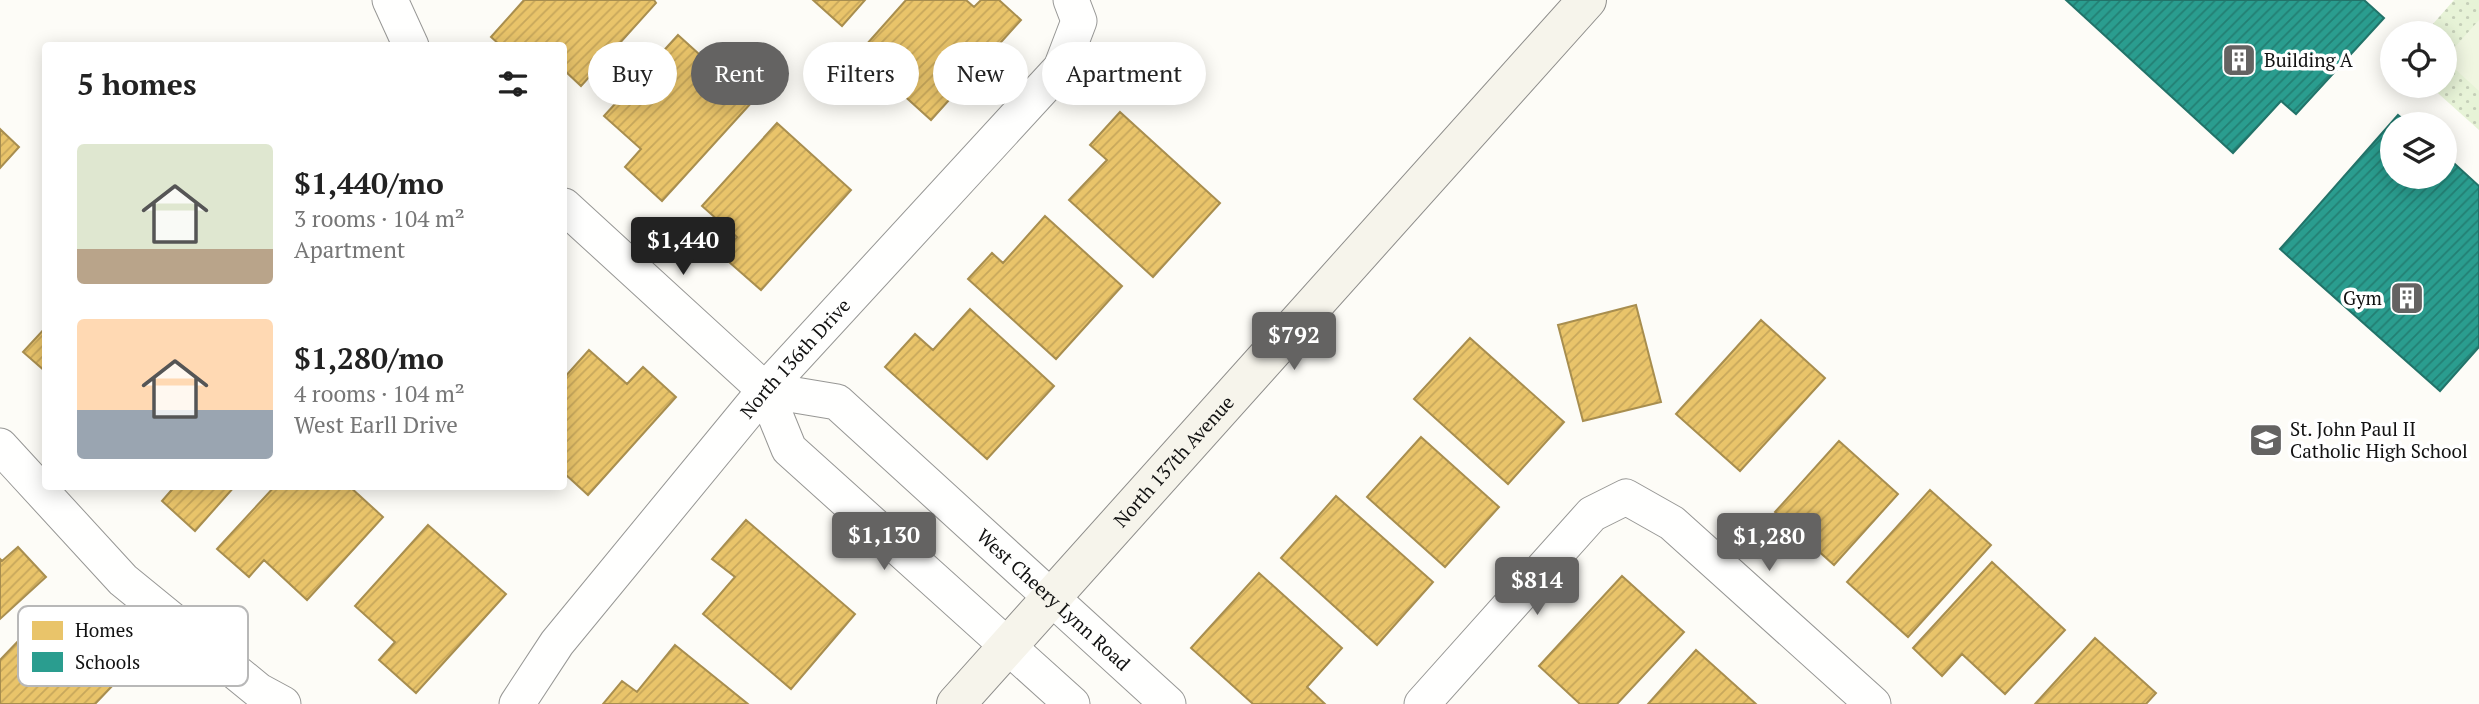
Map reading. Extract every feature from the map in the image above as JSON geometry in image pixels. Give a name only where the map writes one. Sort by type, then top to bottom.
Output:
[{"type":"street","points":[[390,0],[409,42]]},
{"type":"street","name":"North 137th Avenue","points":[[956,704],[1587,0]]},
{"type":"street","name":"North 136th Drive","points":[[517,704],[557,643],[765,390],[1062,68],[1075,10]]},
{"type":"street","points":[[567,209],[765,390],[789,449],[1072,704]]},
{"type":"street","name":"West Cheery Lynn Road","points":[[765,390],[837,402],[1168,704]]},
{"type":"street","points":[[0,446],[123,580],[155,606]]},
{"type":"street","points":[[1422,704],[1592,514],[1626,497],[1672,523],[1873,704]]},
{"type":"street","points":[[248,683],[283,704]]},
{"type":"green space","points":[[2454,0],[2479,0],[2479,130],[2443,98],[2457,98],[2457,21],[2436,21]]},
{"type":"green space","points":[[2479,20],[2479,91],[2457,71],[2457,45]]},
{"type":"building: Homes","points":[[524,0],[654,0],[656,3],[621,42],[588,42],[588,78],[581,86],[567,73],[567,42],[497,42],[491,37]]},
{"type":"building: Homes","points":[[813,0],[865,0],[842,26]]},
{"type":"building: Homes","points":[[906,0],[966,0],[974,7],[981,0],[999,0],[1021,20],[1001,42],[933,42],[933,105],[944,105],[931,120],[914,105],[919,105],[919,42],[869,42]]},
{"type":"building: Homes","points":[[678,35],[691,47],[691,105],[749,105],[662,201],[625,167],[641,149],[604,116],[614,105],[677,105],[677,42],[672,42]]},
{"type":"building: Homes","points":[[1120,112],[1220,203],[1153,277],[1069,200],[1107,160],[1090,145]]},
{"type":"building: Homes","points":[[777,123],[851,190],[761,290],[721,255],[737,237],[702,206]]},
{"type":"building: Homes","points":[[0,129],[19,147],[0,168]]},
{"type":"building: Homes","points":[[1045,216],[1122,286],[1056,359],[968,279],[992,253],[1003,263]]},
{"type":"building: Homes","points":[[1636,305],[1661,402],[1583,421],[1558,325]]},
{"type":"building: Homes","points":[[970,309],[1054,386],[987,459],[885,367],[915,334],[933,350]]},
{"type":"building: Homes","points":[[1761,320],[1825,378],[1740,471],[1676,414]]},
{"type":"building: Homes","points":[[42,331],[42,369],[23,352]]},
{"type":"building: Homes","points":[[1470,338],[1564,422],[1508,484],[1414,399]]},
{"type":"building: Homes","points":[[589,350],[627,384],[643,367],[676,397],[588,495],[567,476],[567,375]]},
{"type":"building: Homes","points":[[1421,437],[1499,507],[1445,567],[1367,497]]},
{"type":"building: Homes","points":[[1839,441],[1898,494],[1834,565],[1775,512]]},
{"type":"building: Homes","points":[[172,490],[231,490],[195,531],[162,501]]},
{"type":"building: Homes","points":[[271,490],[353,490],[383,517],[307,600],[264,560],[249,577],[217,549]]},
{"type":"building: Homes","points":[[1930,490],[1991,545],[1908,637],[1847,582]]},
{"type":"building: Homes","points":[[1336,496],[1433,582],[1377,645],[1281,558]]},
{"type":"building: Homes","points":[[746,520],[855,614],[791,689],[703,614],[735,577],[712,559]]},
{"type":"building: Homes","points":[[428,525],[506,594],[416,693],[379,660],[395,642],[355,606]]},
{"type":"building: Homes","points":[[18,547],[46,577],[0,619],[0,559],[2,561]]},
{"type":"building: Homes","points":[[1992,562],[2065,630],[2005,694],[1962,654],[1942,676],[1913,648]]},
{"type":"building: Homes","points":[[1259,573],[1342,648],[1307,687],[1325,704],[1253,704],[1191,648]]},
{"type":"building: Homes","points":[[1622,576],[1684,632],[1617,704],[1580,704],[1539,666]]},
{"type":"building: Homes","points":[[2095,638],[2156,693],[2146,704],[2035,704]]},
{"type":"building: Homes","points":[[18,641],[18,686],[112,686],[95,704],[0,704],[0,660]]},
{"type":"building: Homes","points":[[675,645],[748,704],[603,704],[622,681],[637,692]]},
{"type":"building: Homes","points":[[1696,650],[1756,704],[1648,704]]},
{"type":"building: Schools","name":"Building A","points":[[2066,0],[2364,0],[2384,18],[2296,114],[2281,101],[2233,153]]},
{"type":"building: Schools","name":"Gym","points":[[2380,135],[2380,189],[2457,189],[2457,166],[2479,186],[2479,347],[2440,391],[2280,249]]},
{"type":"place","name":"Building A","points":[[2239,60]]},
{"type":"place","name":"Gym","points":[[2407,298]]},
{"type":"place","name":"St. John Paul II Catholic High School","points":[[2266,440]]}]
